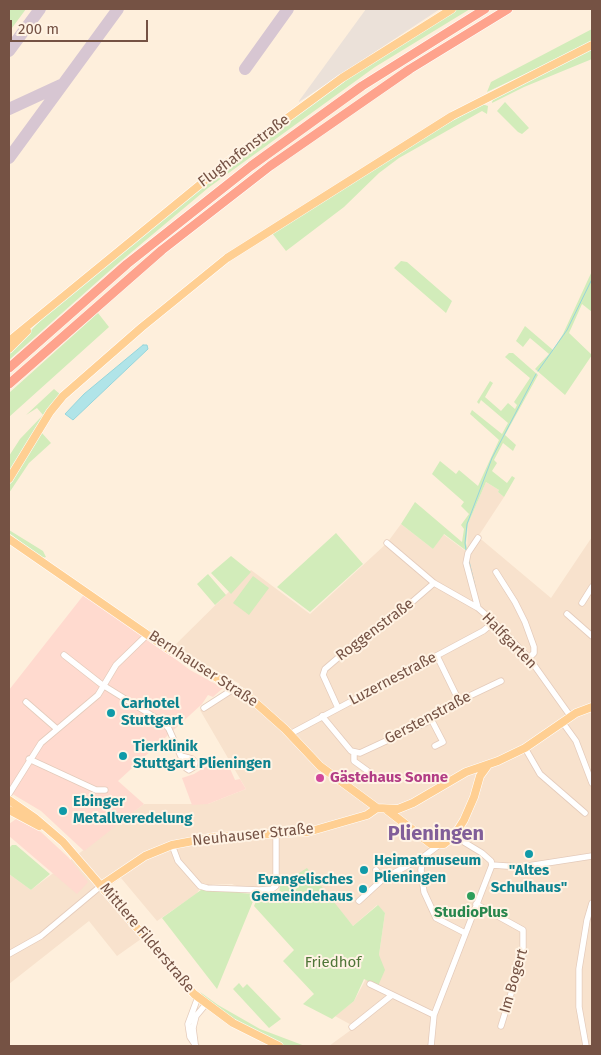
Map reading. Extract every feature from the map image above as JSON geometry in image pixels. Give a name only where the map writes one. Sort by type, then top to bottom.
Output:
[{"type":"highway","points":[[9,368],[127,264],[252,166],[362,86],[485,9]]},
{"type":"highway","points":[[9,384],[143,267],[263,172],[394,79],[508,9]]},
{"type":"main road","name":"Flughafenstraße","points":[[9,341],[179,200],[283,120],[382,51],[452,9]]},
{"type":"main road","points":[[9,479],[50,412],[63,396],[142,327],[227,258],[452,116],[592,45]]},
{"type":"main road","name":"Flughafenstraße","points":[[9,349],[48,310]]},
{"type":"main road","name":"Bernhauser Straße","points":[[9,539],[190,662],[235,688],[258,704],[325,770],[377,808],[397,813]]},
{"type":"main road","points":[[488,765],[480,776],[470,807],[454,836],[446,843],[433,847],[397,813],[472,769],[488,765],[524,748],[581,710],[592,707]]},
{"type":"main road","points":[[472,769],[480,776]]},
{"type":"main road","name":"Mittlere Filderstraße","points":[[9,800],[63,842],[102,885],[166,964],[198,997],[233,1023],[279,1046]]},
{"type":"main road","name":"Neuhauser Straße","points":[[102,885],[145,856],[172,845],[214,837],[308,832],[367,815],[377,808]]},
{"type":"main road","name":"Mittlere Filderstraße","points":[[9,810],[50,831]]},
{"type":"street","points":[[478,538],[468,553],[466,563],[478,608]]},
{"type":"street","name":"Halfgarten","points":[[387,543],[434,583],[478,608],[494,622],[529,658],[571,717]]},
{"type":"street","points":[[496,572],[515,602],[531,638],[534,653],[529,658]]},
{"type":"street","name":"Roggenstraße","points":[[338,708],[323,675],[325,669],[360,639],[404,610],[434,583]]},
{"type":"street","points":[[582,603],[592,587]]},
{"type":"street","points":[[567,614],[592,636]]},
{"type":"street","name":"Luzernestraße","points":[[290,734],[483,631],[494,622]]},
{"type":"street","points":[[9,794],[29,759],[41,743],[98,695],[116,665],[148,634]]},
{"type":"street","points":[[64,655],[105,686],[164,723],[169,729],[181,756]]},
{"type":"street","points":[[436,656],[459,701]]},
{"type":"street","name":"Gerstenstraße","points":[[354,753],[360,753],[431,719],[459,701],[501,681]]},
{"type":"street","points":[[204,708],[235,688]]},
{"type":"street","points":[[26,702],[57,729]]},
{"type":"street","points":[[322,716],[354,753],[354,761],[372,774]]},
{"type":"street","points":[[431,719],[442,742],[435,746]]},
{"type":"street","points":[[563,723],[576,741],[592,783]]},
{"type":"street","points":[[524,748],[540,774],[585,813]]},
{"type":"street","points":[[29,759],[96,790],[105,790]]},
{"type":"street","points":[[172,845],[178,861],[200,886],[207,888],[272,889],[276,886],[276,835]]},
{"type":"street","points":[[431,1046],[434,1015],[476,904],[490,875],[492,865],[491,861],[482,853],[454,836]]},
{"type":"street","points":[[359,901],[382,879],[423,857],[433,847]]},
{"type":"street","points":[[492,865],[521,866],[592,856]]},
{"type":"street","points":[[423,857],[421,870],[424,892],[436,918],[465,934]]},
{"type":"street","points":[[376,870],[382,879]]},
{"type":"street","name":"Neuhauser Straße","points":[[9,954],[41,936],[102,885]]},
{"type":"street","points":[[586,1046],[579,1007],[579,969],[585,927],[592,903]]},
{"type":"street","name":"Im Bogert","points":[[476,904],[524,930],[523,955],[501,1026]]},
{"type":"street","points":[[370,984],[434,1015]]},
{"type":"street","points":[[352,1027],[392,995]]},
{"type":"street","points":[[196,1046],[190,1037],[188,1024],[198,997]]},
{"type":"street","points":[[196,1046],[193,1028],[196,1016],[206,1004]]},
{"type":"shaded area","points":[[366,9],[440,9],[299,102],[299,101]]},
{"type":"shaded area","points":[[486,482],[499,490],[498,492],[504,497],[468,552],[478,538],[482,540],[551,598],[592,537],[592,1046],[329,1046],[355,1027],[335,1016],[354,1001],[379,955],[385,913],[377,905],[353,926],[340,911],[280,885],[241,888],[232,884],[203,885],[196,894],[157,921],[121,878],[100,893],[105,895],[141,939],[117,956],[89,921],[9,984],[9,874],[31,890],[144,804],[208,804],[246,789],[200,710],[240,684],[173,647],[251,570],[310,614],[387,543],[401,524],[433,549],[443,534],[467,552],[468,524]]},
{"type":"shaded area","points":[[86,592],[190,670],[223,688],[213,697],[208,695],[202,704],[118,781],[144,804],[84,851],[41,811],[9,792],[9,690]]},
{"type":"shaded area","points":[[215,761],[221,767],[228,764],[235,780],[240,779],[246,789],[208,804],[192,805],[182,778],[194,774]]},
{"type":"shaded area","points":[[16,819],[41,832],[68,857],[88,882],[77,894],[9,836],[9,824]]},
{"type":"green space","points":[[9,9],[26,9],[9,32]]},
{"type":"green space","points":[[455,9],[470,9],[375,67],[208,188],[115,266],[9,360],[9,353],[44,317],[218,172],[377,58]]},
{"type":"green space","points":[[592,29],[592,42],[487,92],[491,82]]},
{"type":"green space","points":[[592,49],[592,59],[524,87],[492,103],[493,97]]},
{"type":"green space","points":[[505,102],[529,128],[522,134],[497,111]]},
{"type":"green space","points":[[482,104],[488,106],[487,114],[482,111],[399,158],[379,173],[344,207],[286,251],[272,233],[419,140]]},
{"type":"green space","points":[[401,261],[407,262],[452,301],[446,313],[394,268]]},
{"type":"green space","points":[[592,271],[592,312],[582,304],[569,333],[592,355],[565,395],[535,369],[549,354],[530,338],[523,347],[516,341],[525,326],[553,350],[563,334]]},
{"type":"green space","points":[[98,313],[109,327],[9,417],[9,393]]},
{"type":"green space","points":[[509,353],[513,353],[538,375],[505,435],[516,445],[513,451],[503,443],[494,460],[497,463],[492,471],[507,483],[512,476],[515,478],[504,497],[498,492],[499,490],[486,482],[468,524],[466,543],[468,552],[444,534],[433,549],[401,524],[415,502],[462,542],[464,529],[461,525],[469,514],[461,506],[464,502],[432,474],[440,461],[456,474],[459,470],[478,486],[499,440],[470,414],[472,410],[502,434],[508,423],[481,400],[479,404],[477,402],[490,381],[493,383],[485,397],[501,411],[508,403],[515,409],[517,405],[514,402],[530,378],[505,357]]},
{"type":"green space","points":[[54,389],[61,395],[9,473],[9,456],[20,439],[43,415],[37,408],[26,415]]},
{"type":"green space","points":[[41,432],[51,443],[29,463],[9,493],[9,486]]},
{"type":"green space","points":[[9,530],[43,551],[46,557],[42,558],[9,533]]},
{"type":"green space","points":[[336,533],[363,564],[310,612],[277,587]]},
{"type":"green space","points":[[231,556],[251,572],[231,594],[211,573]]},
{"type":"green space","points":[[208,574],[226,595],[215,605],[197,584]]},
{"type":"green space","points":[[253,576],[269,588],[249,615],[233,603]]},
{"type":"green space","points":[[12,845],[16,845],[50,874],[31,890],[9,874],[9,848]]},
{"type":"green space","name":"Friedhof","points":[[307,868],[353,926],[378,905],[385,913],[379,955],[385,970],[378,986],[364,979],[354,1001],[332,1019],[303,1004],[314,994],[283,961],[294,950],[254,906],[260,892],[273,891],[279,894],[280,885]]},
{"type":"green space","points":[[232,889],[241,893],[256,894],[217,989],[162,918],[201,890]]},
{"type":"green space","points":[[239,983],[243,988],[247,984],[281,1019],[269,1028],[233,989]]},
{"type":"green space","points":[[200,992],[218,1005],[260,1029],[305,1046],[285,1046],[275,1042],[235,1021],[208,1001]]},
{"type":"water","points":[[143,345],[147,345],[148,349],[73,420],[65,414],[84,394]]},
{"type":"waterway","points":[[538,371],[567,330],[592,279]]},
{"type":"waterway","points":[[466,550],[467,524],[492,458],[536,374]]},
{"type":"waterway","points":[[469,561],[475,586]]},
{"type":"taxiway","points":[[9,51],[40,9]]},
{"type":"taxiway","points":[[9,158],[118,9]]},
{"type":"taxiway","points":[[245,69],[288,9]]},
{"type":"taxiway","points":[[9,109],[61,85]]},
{"type":"place","name":"Carhotel Stuttgart","points":[[111,713]]},
{"type":"place","name":"Tierklinik Stuttgart Plieningen","points":[[123,756]]},
{"type":"place","name":"Gästehaus Sonne","points":[[320,778]]},
{"type":"place","name":"Ebinger Metallveredelung","points":[[63,811]]},
{"type":"place","name":"\"Altes Schulhaus\"","points":[[529,854]]},
{"type":"place","name":"Heimatmuseum Plieningen","points":[[364,870]]},
{"type":"place","name":"Evangelisches Gemeindehaus","points":[[363,889]]},
{"type":"place","name":"StudioPlus","points":[[471,896]]},
{"type":"district","name":"Plieningen","points":[[436,834]]}]
